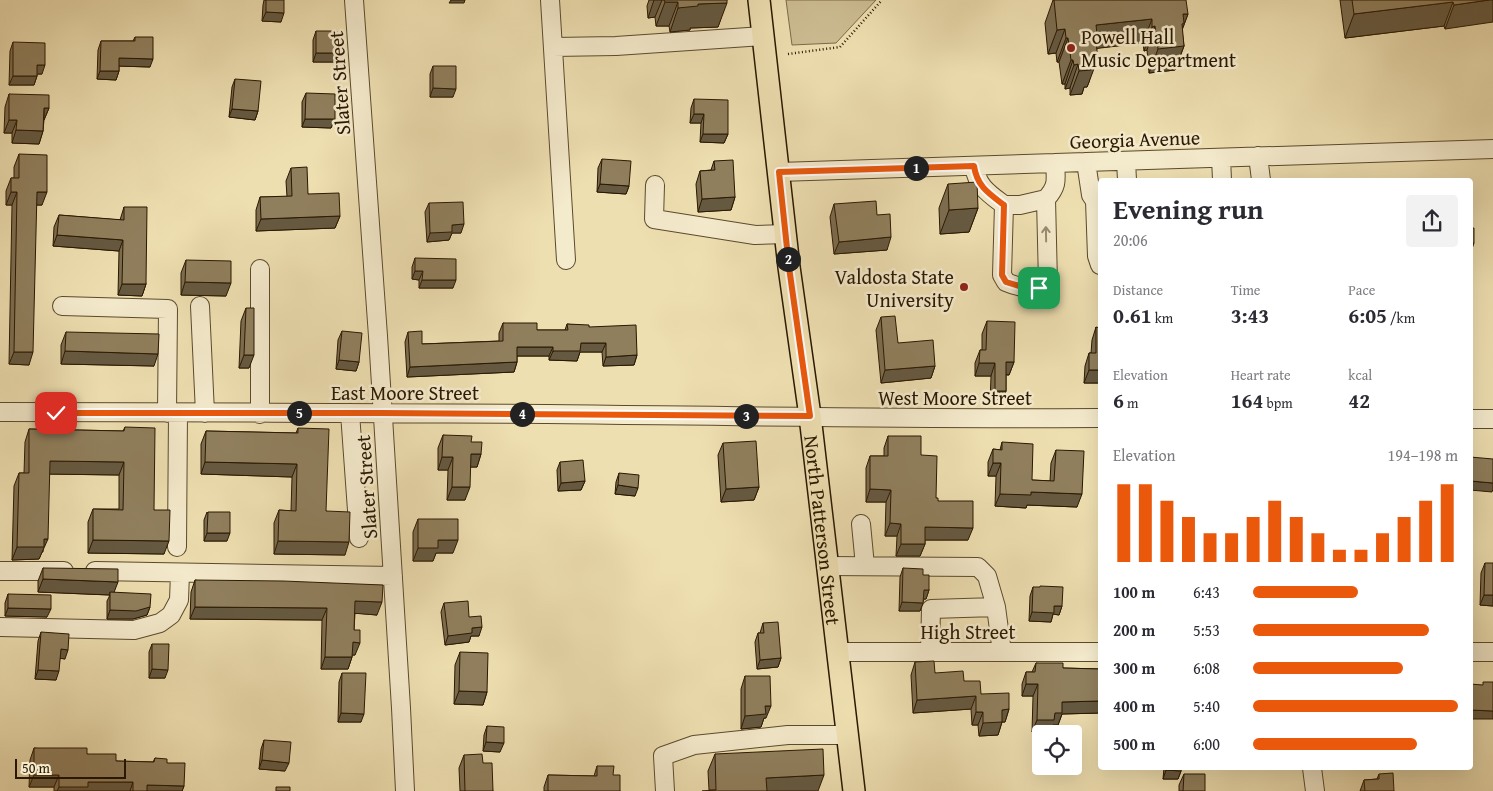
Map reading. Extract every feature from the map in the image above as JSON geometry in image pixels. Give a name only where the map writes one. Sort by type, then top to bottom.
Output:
[{"type":"main road","name":"North Patterson Street","points":[[759,0],[854,791]]},
{"type":"street","name":"Slater Street","points":[[354,0],[393,576],[405,791]]},
{"type":"street","points":[[550,0],[566,260]]},
{"type":"street","points":[[553,47],[616,46],[763,36]]},
{"type":"street","name":"Georgia Avenue","points":[[779,172],[1493,149]]},
{"type":"street","points":[[1258,156],[1261,178]]},
{"type":"street","points":[[1221,158],[1222,178]]},
{"type":"street","points":[[1126,160],[1127,178]]},
{"type":"street","points":[[1086,162],[1091,195],[1095,202],[1098,259]]},
{"type":"street","points":[[974,166],[976,178],[989,194],[1004,205],[1020,206],[1046,199],[1053,192],[1056,184],[1055,163]]},
{"type":"street","points":[[654,185],[654,219],[755,235],[786,234]]},
{"type":"street","points":[[1004,205],[1002,275],[1006,282],[1026,288],[1039,288],[1048,283],[1046,199]]},
{"type":"street","points":[[260,269],[260,414]]},
{"type":"street","points":[[62,306],[168,310],[177,547]]},
{"type":"street","points":[[200,306],[205,414]]},
{"type":"street","name":"East Moore Street","points":[[0,412],[810,416]]},
{"type":"street","points":[[350,413],[359,538]]},
{"type":"street","name":"West Moore Street","points":[[810,416],[939,419],[1098,418]]},
{"type":"street","points":[[1473,419],[1493,419]]},
{"type":"street","points":[[861,524],[865,566]]},
{"type":"street","points":[[826,566],[978,567],[987,576],[996,607],[1002,652]]},
{"type":"street","points":[[0,571],[393,576]]},
{"type":"street","points":[[0,627],[134,630],[160,624],[171,615],[179,600],[180,573]]},
{"type":"street","points":[[930,652],[931,609],[996,607]]},
{"type":"street","name":"High Street","points":[[837,652],[1098,652]]},
{"type":"street","points":[[1473,652],[1493,652]]},
{"type":"street","points":[[665,791],[663,756],[694,745],[788,735],[847,735]]},
{"type":"street","points":[[1312,770],[1315,791]]},
{"type":"path","points":[[788,54],[840,47],[882,0]]},
{"type":"shaded area","points":[[786,0],[876,0],[836,43],[792,45]]},
{"type":"building","points":[[266,0],[284,0],[284,13],[266,12]]},
{"type":"building","points":[[664,0],[727,0],[727,3],[698,4],[698,6],[678,8],[678,2],[665,2]]},
{"type":"building","points":[[1054,0],[1186,0],[1188,14],[1183,14],[1184,23],[1182,24],[1184,46],[1158,49],[1155,26],[1152,27],[1152,19],[1096,25],[1097,34],[1095,35],[1098,58],[1095,58],[1095,63],[1090,63],[1091,70],[1079,71],[1078,64],[1074,65],[1073,60],[1071,60],[1065,29],[1057,30]]},
{"type":"building","points":[[1352,0],[1489,0],[1454,5],[1453,2],[1354,14]]},
{"type":"building","points":[[316,31],[337,31],[337,53],[316,53]]},
{"type":"building","points":[[135,37],[153,37],[153,59],[119,58],[119,71],[100,71],[101,41],[135,41]]},
{"type":"building","points":[[13,42],[45,43],[45,65],[37,65],[37,76],[13,76]]},
{"type":"building","points":[[433,66],[456,66],[456,89],[433,88]]},
{"type":"building","points":[[235,79],[261,81],[258,111],[232,109]]},
{"type":"building","points":[[306,93],[335,94],[335,119],[305,119]]},
{"type":"building","points":[[9,94],[49,95],[49,108],[44,108],[43,131],[16,130],[17,120],[9,120]]},
{"type":"building","points":[[694,99],[728,100],[728,134],[703,134],[704,114],[694,114]]},
{"type":"building","points":[[19,154],[47,155],[47,192],[37,192],[33,352],[14,352],[17,192],[11,192],[11,178],[19,178]]},
{"type":"building","points":[[602,159],[631,161],[629,186],[600,184]]},
{"type":"building","points":[[733,160],[735,197],[702,199],[700,171],[715,170],[714,161]]},
{"type":"building","points":[[307,167],[308,194],[339,193],[340,216],[261,219],[260,197],[292,196],[291,168]]},
{"type":"building","points":[[977,182],[978,208],[949,210],[948,184]]},
{"type":"building","points":[[876,201],[877,215],[890,214],[891,237],[839,242],[834,204]]},
{"type":"building","points":[[463,202],[464,224],[452,225],[452,232],[430,233],[429,203]]},
{"type":"building","points":[[124,207],[147,207],[146,284],[122,284],[123,240],[57,235],[59,215],[124,220]]},
{"type":"building","points":[[415,258],[456,259],[456,280],[422,280],[423,271],[415,271]]},
{"type":"building","points":[[186,260],[231,261],[231,283],[185,282]]},
{"type":"building","points":[[246,308],[254,308],[254,355],[244,355]]},
{"type":"building","points":[[895,316],[898,343],[933,340],[935,366],[885,370],[881,317]]},
{"type":"building","points":[[987,321],[1015,322],[1014,362],[1006,362],[1006,391],[995,391],[995,363],[979,363],[980,350],[986,350]]},
{"type":"building","points":[[503,323],[537,323],[537,330],[568,330],[567,324],[589,325],[589,327],[636,325],[637,355],[606,357],[606,343],[581,343],[580,351],[553,351],[553,347],[517,347],[517,362],[410,367],[408,332],[422,331],[422,344],[503,341]]},
{"type":"building","points":[[1096,327],[1098,328],[1098,370],[1089,370],[1089,353],[1096,353]]},
{"type":"building","points":[[342,331],[362,333],[359,362],[339,360]]},
{"type":"building","points":[[66,332],[159,334],[158,354],[65,351]]},
{"type":"building","points":[[125,427],[155,428],[154,510],[170,510],[169,541],[93,540],[93,509],[123,510],[124,462],[50,461],[48,539],[44,539],[44,547],[17,547],[19,473],[29,473],[29,429],[124,431]]},
{"type":"building","points":[[298,428],[329,429],[326,511],[350,512],[349,542],[278,541],[279,510],[296,511],[297,464],[205,462],[206,431],[298,433]]},
{"type":"building","points":[[443,435],[472,436],[471,442],[482,442],[481,454],[471,454],[470,487],[452,487],[453,457],[442,457]]},
{"type":"building","points":[[888,436],[921,436],[921,455],[937,456],[936,498],[938,498],[938,501],[973,501],[973,528],[925,527],[925,544],[901,544],[901,524],[890,523],[891,490],[870,489],[870,456],[888,456]]},
{"type":"building","points":[[756,441],[759,487],[726,489],[723,443]]},
{"type":"building","points":[[1002,442],[1033,444],[1032,480],[1054,481],[1056,450],[1084,451],[1082,494],[1031,492],[1031,495],[1000,494],[1001,463],[993,463],[993,449],[1002,450]]},
{"type":"building","points":[[1473,457],[1493,459],[1493,483],[1473,481]]},
{"type":"building","points":[[583,460],[585,481],[561,483],[560,462]]},
{"type":"building","points":[[619,473],[639,475],[638,488],[618,485]]},
{"type":"building","points":[[208,512],[230,512],[230,533],[207,533]]},
{"type":"building","points":[[418,519],[458,519],[458,540],[438,540],[438,548],[418,548]]},
{"type":"building","points":[[1485,563],[1493,563],[1493,595],[1484,595]]},
{"type":"building","points":[[43,568],[118,569],[118,582],[43,579]]},
{"type":"building","points":[[903,568],[923,569],[923,575],[929,575],[929,590],[924,590],[923,603],[902,602]]},
{"type":"building","points":[[195,580],[383,585],[382,602],[355,601],[354,630],[360,630],[360,643],[353,642],[352,657],[325,657],[327,608],[195,607]]},
{"type":"building","points":[[1033,587],[1063,587],[1062,606],[1054,606],[1054,613],[1032,612]]},
{"type":"building","points":[[110,592],[151,594],[150,607],[136,611],[110,610]]},
{"type":"building","points":[[8,594],[51,595],[51,609],[8,608]]},
{"type":"building","points":[[468,601],[469,617],[481,616],[482,627],[472,628],[472,633],[448,636],[444,603]]},
{"type":"building","points":[[778,622],[781,658],[760,660],[758,633],[764,633],[763,623]]},
{"type":"building","points":[[41,632],[69,634],[68,650],[61,649],[59,671],[38,670]]},
{"type":"building","points":[[152,644],[169,644],[168,670],[152,669]]},
{"type":"building","points":[[460,652],[488,653],[487,692],[459,691]]},
{"type":"building","points":[[934,661],[935,673],[963,671],[964,681],[980,681],[981,694],[1009,693],[1009,709],[1002,710],[1002,722],[983,723],[983,712],[976,712],[976,696],[917,700],[915,662]]},
{"type":"building","points":[[1036,663],[1063,663],[1063,668],[1098,669],[1098,701],[1062,702],[1062,713],[1055,713],[1054,720],[1037,720],[1038,684],[1026,684],[1026,672],[1035,672]]},
{"type":"building","points":[[342,673],[366,673],[364,714],[341,713]]},
{"type":"building","points":[[745,676],[770,676],[771,706],[765,706],[766,714],[745,716]]},
{"type":"building","points":[[1483,682],[1493,682],[1493,711],[1473,710],[1473,684],[1483,685]]},
{"type":"building","points":[[487,726],[504,727],[504,743],[486,742]]},
{"type":"building","points":[[264,740],[291,742],[289,763],[262,760]]},
{"type":"building","points":[[34,748],[87,748],[87,754],[116,754],[116,761],[154,762],[155,758],[167,759],[167,763],[185,763],[184,786],[147,785],[147,791],[133,791],[133,782],[88,782],[88,787],[59,787],[59,775],[34,775]]},
{"type":"building","points":[[823,749],[824,775],[766,778],[767,791],[702,791],[716,790],[715,754]]},
{"type":"building","points":[[482,754],[483,763],[492,763],[493,791],[465,791],[464,755]]},
{"type":"building","points":[[597,766],[614,766],[613,775],[620,775],[620,791],[548,791],[548,775],[597,776]]},
{"type":"building","points":[[1393,773],[1394,791],[1365,791],[1364,780],[1379,779],[1379,774]]},
{"type":"building","points":[[1184,774],[1205,774],[1205,791],[1183,791]]},
{"type":"building","points":[[276,787],[290,787],[290,791],[276,791]]},
{"type":"place","name":"Powell Hall Music Department","points":[[1071,48]]},
{"type":"place","name":"Valdosta State University","points":[[964,287]]},
{"type":"route","points":[[56,413],[810,416],[789,267],[779,172],[974,166],[976,178],[989,194],[1004,205],[1002,275],[1006,282],[1014,286],[1039,288]]}]
